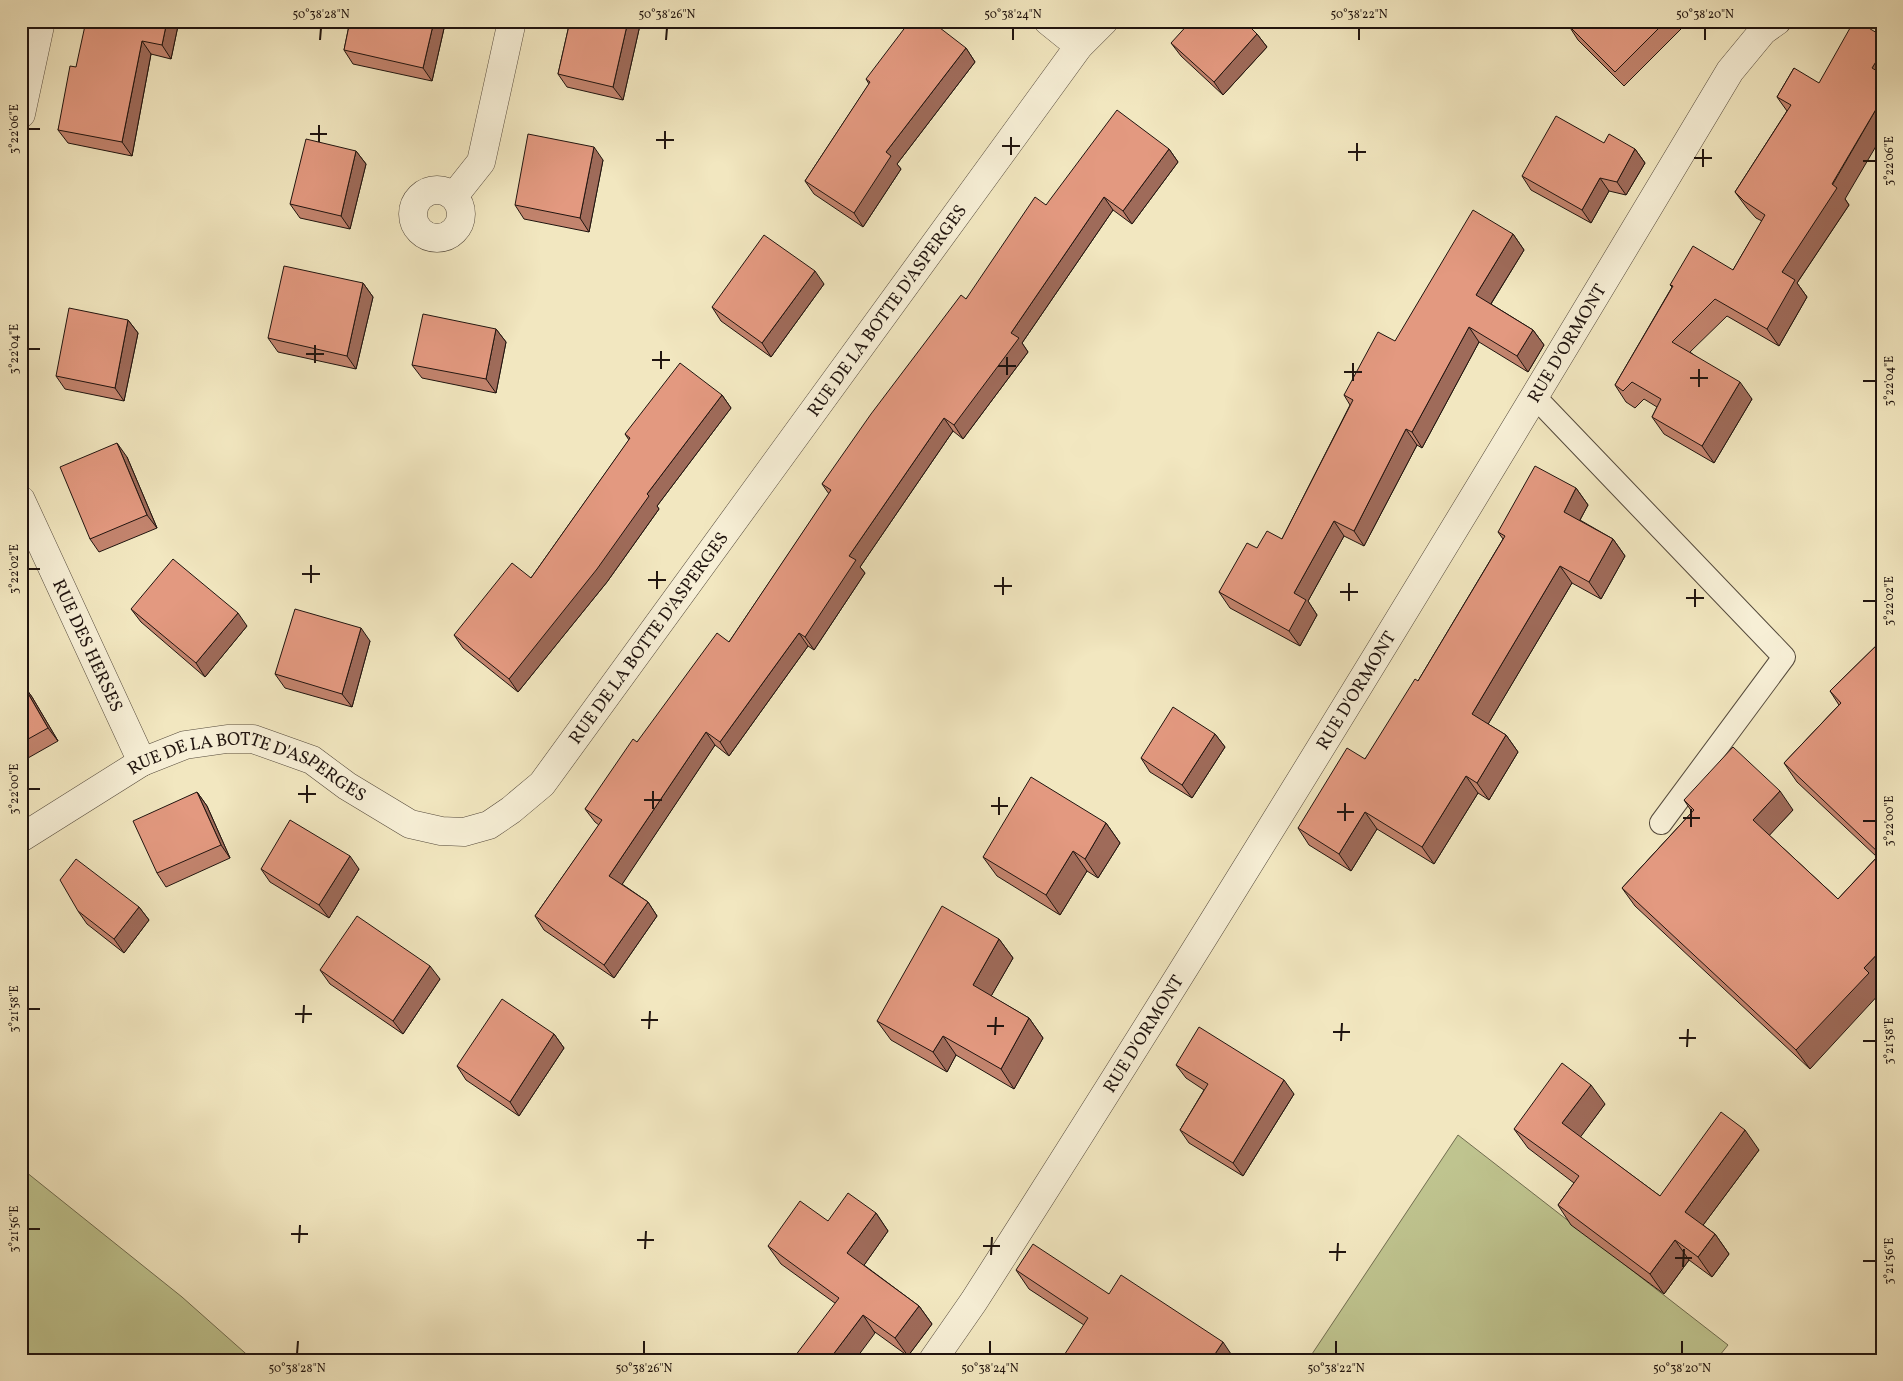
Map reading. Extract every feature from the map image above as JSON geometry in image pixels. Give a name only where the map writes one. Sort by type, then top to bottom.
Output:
[{"type":"street","points":[[21,114],[41,21]]},
{"type":"street","points":[[454,196],[481,162],[512,21]]},
{"type":"street","points":[[1048,21],[1078,46]]},
{"type":"street","name":"RUE DE LA BOTTE D'ASPERGES","points":[[21,838],[142,762],[185,745],[227,739],[253,739],[312,760],[347,786],[410,824],[441,831],[464,832],[489,825],[511,810],[542,784],[1078,46],[1104,21]]},
{"type":"street","name":"RUE D'ORMONT","points":[[933,1360],[985,1285],[1239,882],[1535,397],[1730,71],[1764,31],[1777,21]]},
{"type":"street","name":"RUE DES HERSES","points":[[21,500],[142,762]]},
{"type":"lane","points":[[1535,397],[1784,658],[1661,823]]},
{"type":"green space","points":[[1458,1135],[1728,1345],[1716,1360],[1308,1360]]},
{"type":"green space","points":[[21,1168],[182,1297],[253,1360],[21,1360]]},
{"type":"building","points":[[86,21],[167,21],[162,45],[142,41],[122,142],[58,130],[70,66],[76,67]]},
{"type":"building","points":[[350,21],[434,21],[423,68],[344,50]]},
{"type":"building","points":[[570,21],[628,21],[613,87],[558,74]]},
{"type":"building","points":[[910,21],[931,21],[966,48],[886,152],[891,156],[854,213],[805,181],[870,82],[866,79]]},
{"type":"building","points":[[1191,21],[1244,21],[1257,34],[1214,82],[1171,43]]},
{"type":"building","points":[[1574,21],[1666,21],[1615,72],[1569,26]]},
{"type":"building","points":[[1854,21],[1882,36],[1882,52],[1872,68],[1882,74],[1882,99],[1832,184],[1837,188],[1782,272],[1795,280],[1767,329],[1715,299],[1672,342],[1740,382],[1702,446],[1652,417],[1661,399],[1632,382],[1623,391],[1615,385],[1673,286],[1670,285],[1693,246],[1733,270],[1765,215],[1744,201],[1735,192],[1791,105],[1777,97],[1794,68],[1819,83]]},
{"type":"building","points":[[1117,110],[1169,149],[1123,211],[1104,197],[1011,333],[1019,338],[954,425],[944,418],[849,556],[856,560],[805,637],[799,633],[720,742],[706,732],[609,876],[648,902],[604,965],[535,916],[602,820],[585,809],[633,739],[637,742],[717,633],[729,642],[831,490],[822,484],[871,414],[961,295],[966,299],[1035,197],[1046,205]]},
{"type":"building","points":[[1556,116],[1604,143],[1609,134],[1635,149],[1617,182],[1600,178],[1582,210],[1522,176]]},
{"type":"building","points":[[528,134],[594,147],[580,218],[515,205]]},
{"type":"building","points":[[306,139],[356,151],[341,216],[290,204]]},
{"type":"building","points":[[1473,210],[1513,234],[1476,295],[1533,330],[1517,356],[1469,327],[1412,432],[1406,429],[1354,531],[1334,521],[1294,593],[1306,600],[1289,631],[1219,592],[1247,543],[1257,548],[1267,531],[1282,539],[1353,400],[1344,395],[1378,332],[1395,341]]},
{"type":"building","points":[[764,235],[815,271],[762,343],[712,307]]},
{"type":"building","points":[[284,266],[363,283],[347,356],[268,338]]},
{"type":"building","points":[[69,308],[128,320],[115,388],[56,376]]},
{"type":"building","points":[[423,314],[496,329],[486,379],[412,365]]},
{"type":"building","points":[[680,363],[722,395],[647,494],[649,496],[597,569],[509,679],[454,635],[512,563],[531,578],[630,438],[625,434]]},
{"type":"building","points":[[117,443],[147,515],[90,539],[60,467]]},
{"type":"building","points":[[1535,466],[1576,488],[1564,512],[1613,539],[1589,582],[1560,566],[1472,714],[1506,735],[1477,783],[1466,776],[1422,847],[1365,812],[1339,854],[1298,828],[1347,748],[1365,759],[1415,679],[1418,681],[1505,536],[1498,532]]},
{"type":"building","points":[[173,559],[238,613],[196,663],[131,609]]},
{"type":"building","points":[[295,609],[361,628],[342,694],[275,674]]},
{"type":"building","points":[[1882,640],[1882,949],[1864,968],[1869,973],[1796,1050],[1622,888],[1694,810],[1684,800],[1733,747],[1780,791],[1753,820],[1838,899],[1880,854],[1784,763],[1841,703],[1830,691]]},
{"type":"building","points":[[21,684],[48,728],[21,743]]},
{"type":"building","points":[[1173,707],[1215,734],[1182,785],[1141,758]]},
{"type":"building","points":[[1031,777],[1106,823],[1085,859],[1073,851],[1046,895],[983,857]]},
{"type":"building","points":[[197,792],[221,845],[157,873],[133,821]]},
{"type":"building","points":[[290,820],[350,856],[319,905],[261,869]]},
{"type":"building","points":[[76,859],[139,907],[114,939],[78,911],[60,880]]},
{"type":"building","points":[[942,906],[999,939],[973,985],[1029,1018],[1001,1069],[943,1036],[933,1052],[877,1021]]},
{"type":"building","points":[[357,916],[430,966],[393,1021],[320,970]]},
{"type":"building","points":[[502,999],[554,1034],[510,1102],[457,1066]]},
{"type":"building","points":[[1199,1027],[1284,1080],[1233,1163],[1180,1130],[1208,1084],[1176,1065]]},
{"type":"building","points":[[1562,1063],[1591,1085],[1562,1123],[1660,1196],[1721,1112],[1745,1130],[1685,1212],[1715,1234],[1698,1257],[1675,1240],[1650,1274],[1558,1205],[1579,1176],[1514,1129]]},
{"type":"building","points":[[848,1193],[876,1213],[847,1253],[919,1306],[895,1338],[863,1315],[829,1360],[792,1360],[839,1298],[768,1246],[800,1201],[828,1221]]},
{"type":"building","points":[[1033,1244],[1109,1294],[1121,1275],[1223,1342],[1211,1360],[1061,1360],[1088,1318],[1016,1270]]}]
